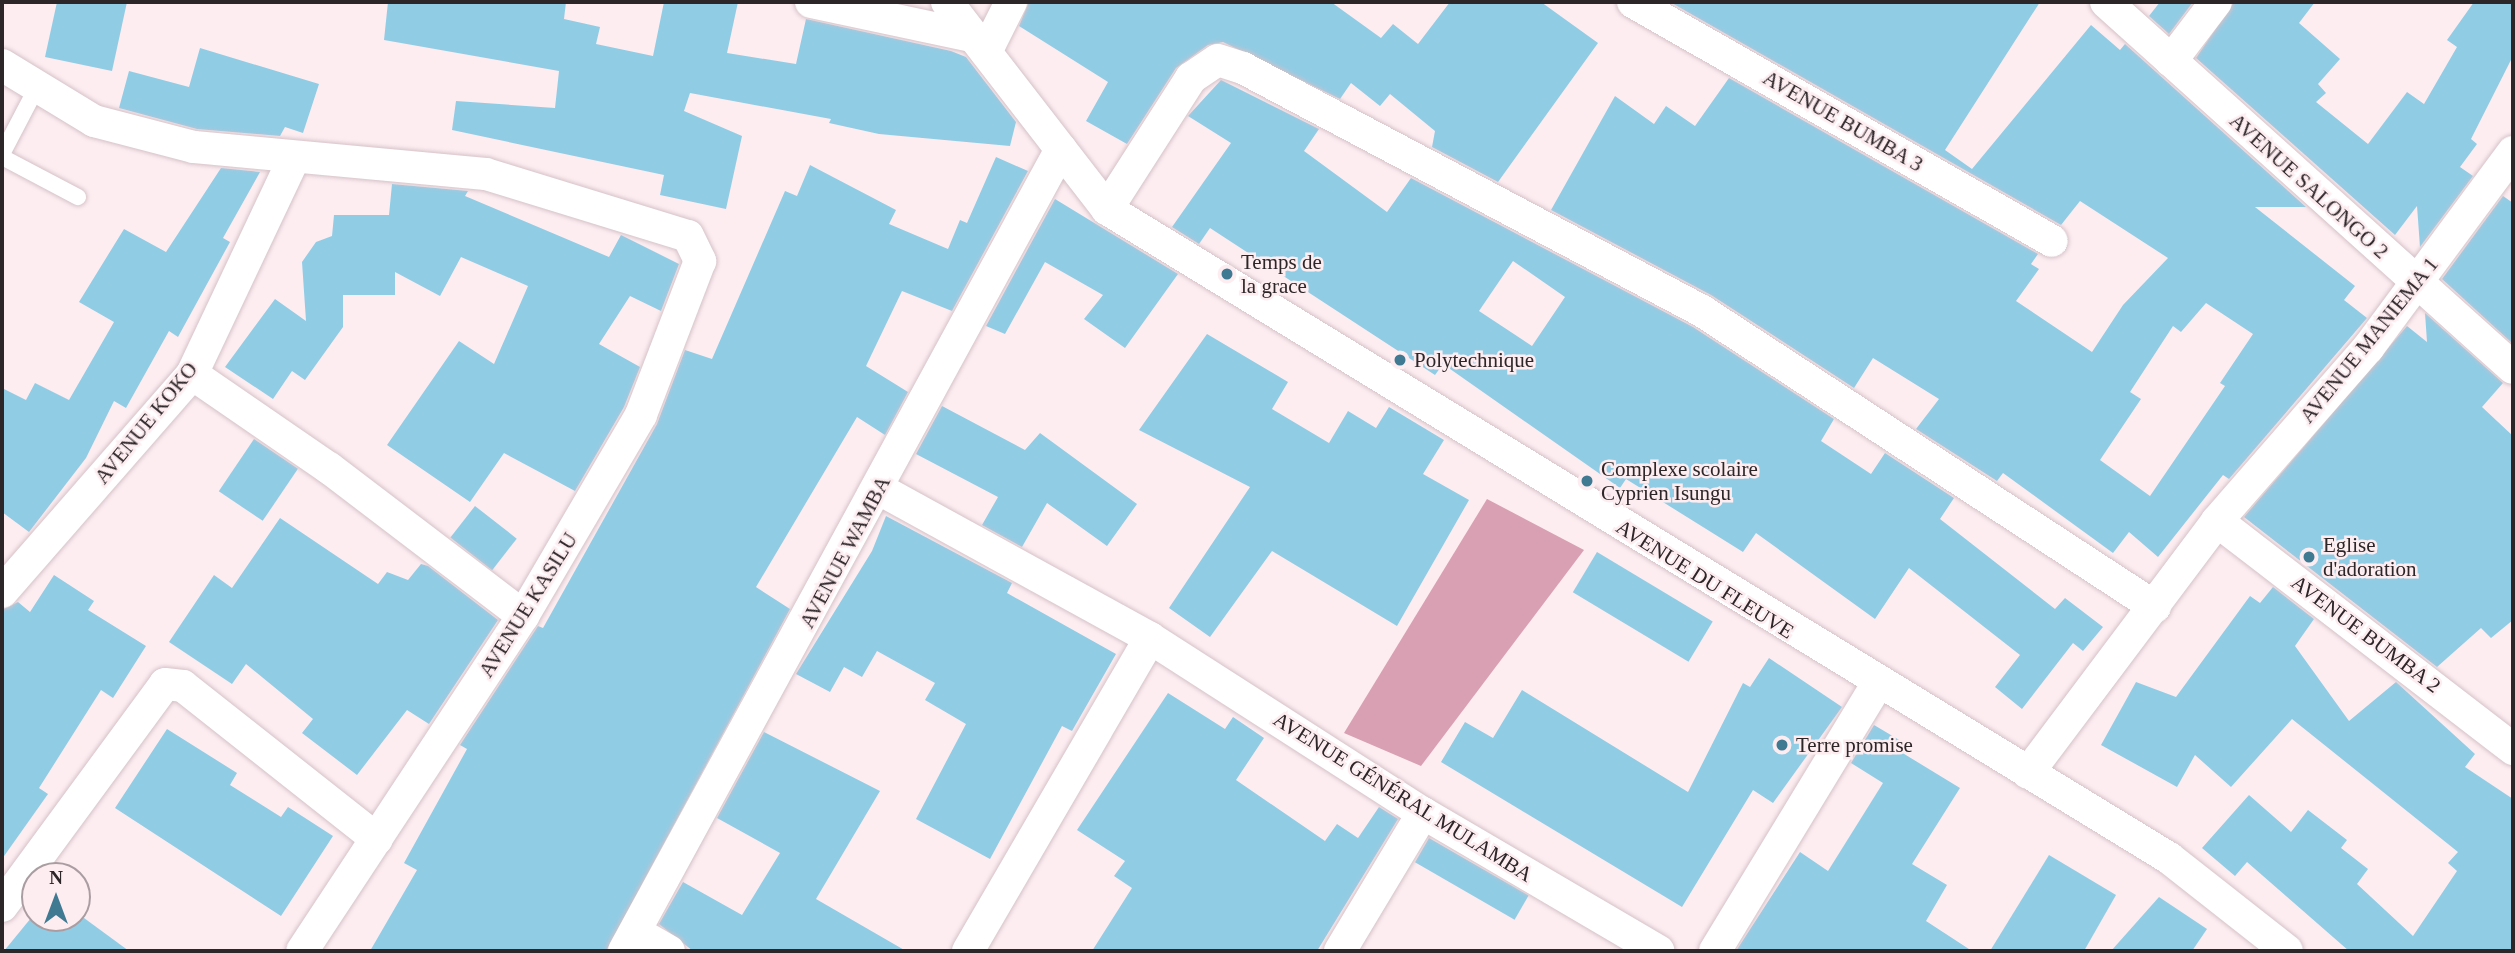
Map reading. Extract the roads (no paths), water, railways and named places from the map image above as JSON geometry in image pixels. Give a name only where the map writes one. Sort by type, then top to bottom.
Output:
[{"type":"street","points":[[811,2],[978,44],[1011,2]]},
{"type":"street","name":"AVENUE DU FLEUVE","points":[[947,2],[1107,209],[1877,685],[2169,858],[2287,951]]},
{"type":"street","name":"AVENUE BUMBA 3","points":[[1633,2],[2052,241]]},
{"type":"street","name":"AVENUE SALONGO 2","points":[[2105,2],[2513,368]]},
{"type":"street","points":[[2171,61],[2216,2]]},
{"type":"street","points":[[1107,209],[1191,78],[1218,60],[1243,68],[1702,311],[2155,607]]},
{"type":"street","points":[[2,65],[36,89],[94,121],[194,147],[294,158]]},
{"type":"street","name":"AVENUE WAMBA","points":[[630,942],[879,489],[1060,149]]},
{"type":"street","name":"AVENUE MANIEMA 1","points":[[2028,773],[2217,522],[2416,283],[2513,152]]},
{"type":"street","name":"AVENUE KASILU","points":[[294,158],[486,174],[688,236],[700,261],[641,415],[523,616],[302,951]]},
{"type":"street","name":"AVENUE KOKO","points":[[2,592],[192,374],[294,158]]},
{"type":"street","points":[[192,374],[329,468],[523,616]]},
{"type":"street","name":"AVENUE GÉNÉRAL MULAMBA","points":[[879,489],[1150,638],[1423,813],[1658,951]]},
{"type":"street","name":"AVENUE BUMBA 2","points":[[2217,522],[2513,749]]},
{"type":"street","points":[[968,951],[1150,638]]},
{"type":"street","points":[[2,906],[165,684],[183,686],[377,839]]},
{"type":"street","points":[[1715,951],[1877,685]]},
{"type":"street","points":[[1340,951],[1423,813]]},
{"type":"street","points":[[630,942],[669,951]]},
{"type":"lane","points":[[36,89],[2,156],[78,197]]},
{"type":"place","name":"Temps de la grace","points":[[1227,274]]},
{"type":"place","name":"Polytechnique","points":[[1400,360]]},
{"type":"place","name":"Complexe scolaire Cyprien Isungu","points":[[1587,481]]},
{"type":"place","name":"Eglise d'adoration","points":[[2309,557]]},
{"type":"place","name":"Terre promise","points":[[1782,745]]}]
